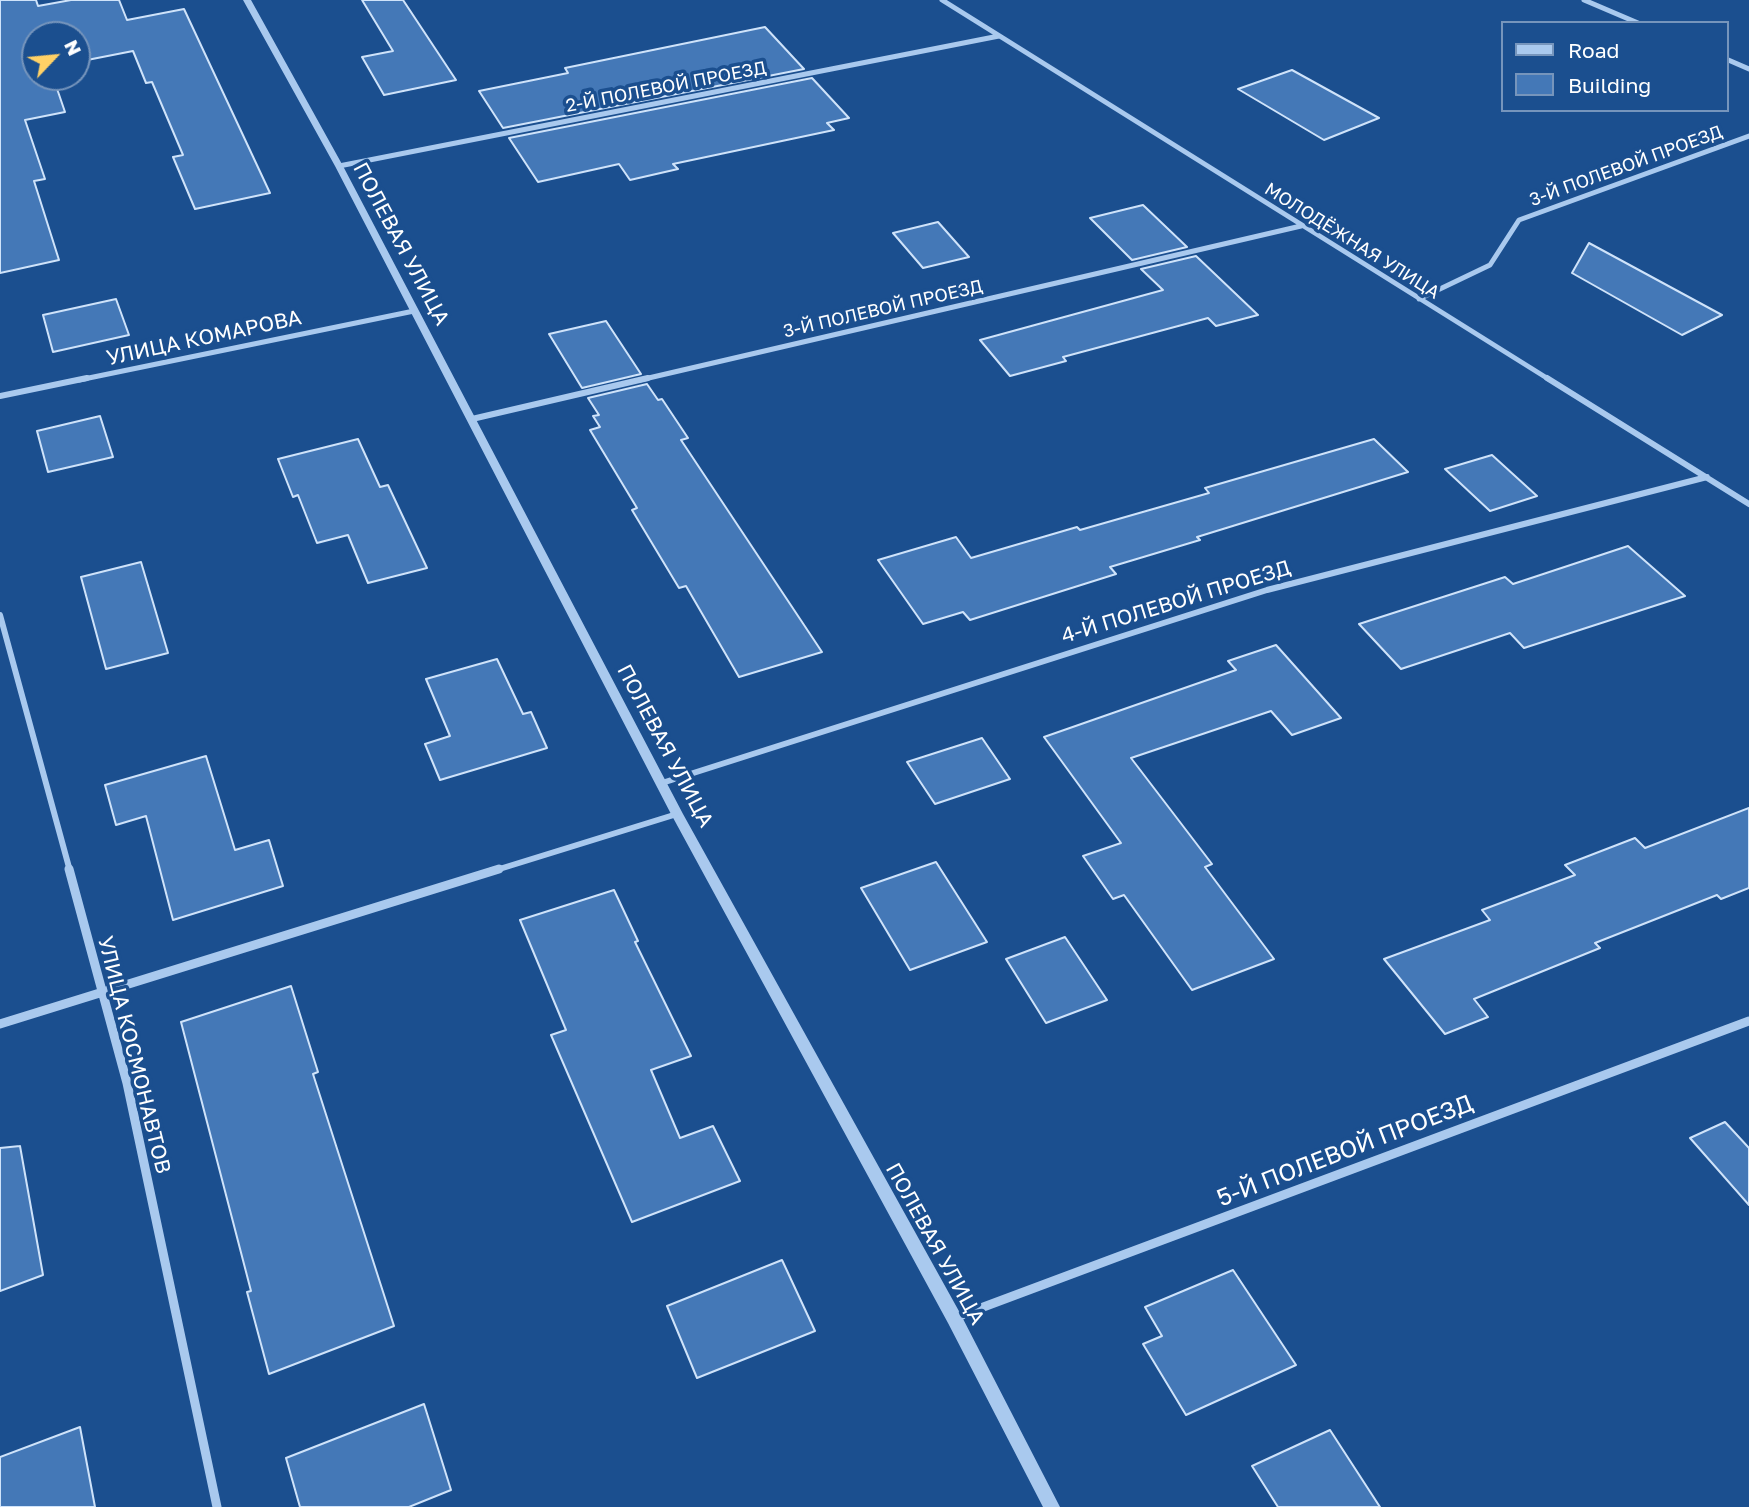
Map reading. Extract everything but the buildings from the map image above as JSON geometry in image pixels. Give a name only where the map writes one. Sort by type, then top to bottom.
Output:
[{"type":"street","name":"ПОЛЕВАЯ УЛИЦА","points":[[247,0],[339,166],[677,814],[954,1318],[1052,1507]]},
{"type":"street","name":"МОЛОДЁЖНАЯ УЛИЦА","points":[[942,0],[1749,504]]},
{"type":"street","points":[[1584,0],[1633,21]]},
{"type":"street","name":"2-Й ПОЛЕВОЙ ПРОЕЗД","points":[[339,166],[1000,36]]},
{"type":"street","points":[[1728,61],[1749,69]]},
{"type":"street","name":"3-Й ПОЛЕВОЙ ПРОЕЗД","points":[[1419,299],[1490,265],[1519,220],[1749,136]]},
{"type":"street","name":"3-Й ПОЛЕВОЙ ПРОЕЗД","points":[[472,419],[1301,226]]},
{"type":"street","name":"УЛИЦА КОМАРОВА","points":[[0,396],[414,311]]},
{"type":"street","name":"4-Й ПОЛЕВОЙ ПРОЕЗД","points":[[662,783],[1267,590],[1707,477]]},
{"type":"street","name":"УЛИЦА КОСМОНАВТОВ","points":[[0,615],[127,1083],[217,1507]]},
{"type":"street","points":[[0,1024],[677,814]]},
{"type":"street","name":"5-Й ПОЛЕВОЙ ПРОЕЗД","points":[[954,1318],[1749,1021]]}]
